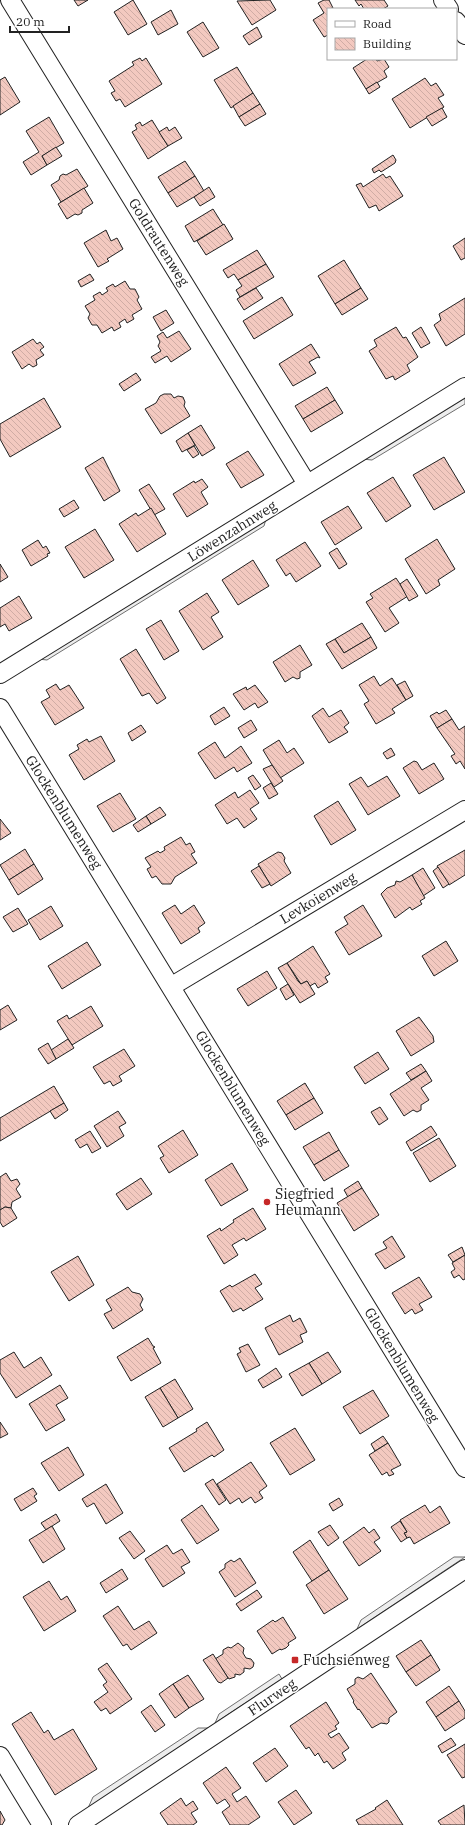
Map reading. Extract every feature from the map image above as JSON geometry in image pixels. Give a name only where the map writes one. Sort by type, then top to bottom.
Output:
[{"type":"street","name":"Goldrautenweg","points":[[10,0],[307,484]]},
{"type":"street","points":[[457,23],[465,35]]},
{"type":"street","name":"Löwenzahnweg","points":[[0,674],[465,387]]},
{"type":"street","name":"Glockenblumenweg","points":[[0,708],[172,986],[465,1468]]},
{"type":"street","name":"Levkoienweg","points":[[172,986],[465,810]]},
{"type":"street","name":"Flurweg","points":[[78,1825],[465,1569]]},
{"type":"street","points":[[0,1756],[42,1825]]},
{"type":"shaded area","points":[[465,396],[465,404],[372,460],[362,459]]},
{"type":"shaded area","points":[[266,519],[264,526],[47,660],[38,659]]},
{"type":"shaded area","points":[[454,1557],[465,1557],[357,1629],[361,1620]]},
{"type":"shaded area","points":[[279,1674],[282,1679],[215,1723],[219,1714]]},
{"type":"shaded area","points":[[198,1728],[208,1728],[88,1808],[93,1797]]},
{"type":"building","points":[[74,0],[88,0],[78,6]]},
{"type":"building","points":[[133,0],[147,24],[128,35],[114,12]]},
{"type":"building","points":[[270,0],[276,10],[252,25],[237,1]]},
{"type":"building","points":[[324,0],[329,0],[333,8],[327,8],[327,36],[324,37],[313,20],[324,13],[318,3]]},
{"type":"building","points":[[355,0],[384,0],[388,6],[385,8],[363,8],[361,4],[359,6]]},
{"type":"building","points":[[171,10],[178,24],[158,35],[151,22]]},
{"type":"building","points":[[203,22],[219,48],[203,57],[187,32]]},
{"type":"building","points":[[257,27],[262,37],[249,45],[243,36]]},
{"type":"building","points":[[140,58],[142,61],[146,58],[162,84],[125,107],[120,99],[116,101],[111,93],[115,91],[109,81],[134,65],[132,62]]},
{"type":"building","points":[[365,60],[385,60],[389,67],[384,71],[387,77],[366,89],[353,68]]},
{"type":"building","points":[[237,67],[253,93],[231,108],[214,80]]},
{"type":"building","points":[[5,77],[20,102],[0,115],[0,80]]},
{"type":"building","points":[[425,78],[431,86],[436,83],[444,95],[438,98],[444,107],[410,128],[392,99]]},
{"type":"building","points":[[377,82],[380,87],[369,94],[366,89]]},
{"type":"building","points":[[253,93],[260,104],[239,117],[233,106]]},
{"type":"building","points":[[260,104],[266,114],[245,126],[239,117]]},
{"type":"building","points":[[442,108],[447,117],[432,126],[426,117]]},
{"type":"building","points":[[49,117],[64,143],[42,156],[47,165],[31,175],[23,162],[39,152],[26,131]]},
{"type":"building","points":[[152,120],[168,146],[148,159],[132,132],[137,129],[135,125],[140,122],[142,126]]},
{"type":"building","points":[[167,127],[169,131],[175,127],[182,138],[168,146],[159,132]]},
{"type":"building","points":[[56,147],[62,156],[47,165],[42,156]]},
{"type":"building","points":[[393,155],[396,160],[395,163],[381,172],[379,170],[374,173],[372,169]]},
{"type":"building","points":[[185,161],[195,176],[168,193],[158,177]]},
{"type":"building","points":[[77,169],[88,186],[61,202],[51,185],[59,180],[60,176],[63,174],[66,175]]},
{"type":"building","points":[[383,174],[386,178],[390,176],[403,196],[379,211],[376,205],[369,208],[356,185],[361,183],[363,187]]},
{"type":"building","points":[[195,176],[204,191],[177,207],[168,193]]},
{"type":"building","points":[[209,187],[215,197],[200,206],[194,197]]},
{"type":"building","points":[[84,188],[93,203],[82,210],[82,213],[78,215],[75,214],[67,219],[58,204]]},
{"type":"building","points":[[213,209],[223,225],[194,242],[185,226]]},
{"type":"building","points":[[224,224],[233,239],[206,255],[197,241]]},
{"type":"building","points":[[106,230],[111,241],[117,238],[123,249],[107,259],[109,261],[98,267],[84,243]]},
{"type":"building","points":[[465,238],[465,258],[461,260],[453,246]]},
{"type":"building","points":[[257,250],[266,264],[238,280],[234,274],[228,278],[223,270]]},
{"type":"building","points":[[344,260],[361,288],[335,304],[318,276]]},
{"type":"building","points":[[266,264],[274,277],[240,297],[236,290],[242,286],[238,280]]},
{"type":"building","points":[[90,274],[94,280],[81,287],[78,281]]},
{"type":"building","points":[[125,281],[130,289],[135,289],[139,297],[137,300],[142,309],[132,315],[134,319],[127,323],[125,319],[119,323],[121,327],[114,331],[112,327],[102,333],[97,325],[92,325],[88,318],[90,314],[85,306],[95,300],[93,296],[100,292],[102,295],[108,291],[106,288],[113,284],[115,287]]},
{"type":"building","points":[[256,288],[263,298],[244,310],[237,299]]},
{"type":"building","points":[[361,288],[368,299],[342,315],[335,304]]},
{"type":"building","points":[[282,297],[293,315],[254,339],[243,321]]},
{"type":"building","points":[[465,298],[465,334],[446,346],[434,325],[441,320],[439,314]]},
{"type":"building","points":[[166,310],[174,323],[161,331],[153,317]]},
{"type":"building","points":[[396,327],[403,338],[406,337],[418,357],[407,365],[410,371],[395,380],[393,376],[386,379],[369,351],[377,346],[374,340]]},
{"type":"building","points":[[421,327],[430,343],[421,348],[412,333]]},
{"type":"building","points":[[179,331],[191,349],[171,362],[167,356],[155,363],[151,357],[161,351],[158,346],[160,342],[157,336],[163,332],[167,338]]},
{"type":"building","points":[[33,339],[37,344],[40,342],[44,347],[40,350],[44,355],[36,360],[37,365],[33,367],[29,364],[22,369],[12,352]]},
{"type":"building","points":[[311,344],[320,358],[318,357],[309,362],[316,373],[293,386],[279,364]]},
{"type":"building","points":[[136,373],[141,380],[124,391],[119,384]]},
{"type":"building","points":[[327,387],[335,400],[303,419],[295,406]]},
{"type":"building","points":[[164,394],[171,394],[174,398],[178,396],[183,397],[185,402],[184,406],[190,416],[161,434],[145,409],[156,403],[160,396]]},
{"type":"building","points":[[44,398],[61,427],[10,457],[0,439],[0,424]]},
{"type":"building","points":[[335,400],[343,413],[311,432],[303,419]]},
{"type":"building","points":[[201,425],[215,448],[202,456],[188,433]]},
{"type":"building","points":[[188,433],[195,445],[182,452],[176,441]]},
{"type":"building","points":[[194,446],[199,454],[193,458],[187,450]]},
{"type":"building","points":[[248,451],[264,475],[241,488],[226,464]]},
{"type":"building","points":[[103,457],[120,491],[104,501],[85,468]]},
{"type":"building","points":[[444,457],[465,492],[434,510],[413,475]]},
{"type":"building","points":[[393,477],[411,506],[386,522],[367,493]]},
{"type":"building","points":[[202,479],[208,487],[201,492],[208,504],[187,517],[173,494],[194,481],[195,483]]},
{"type":"building","points":[[149,484],[165,509],[154,515],[139,490]]},
{"type":"building","points":[[74,500],[79,508],[64,517],[59,509]]},
{"type":"building","points":[[348,506],[362,528],[335,545],[321,522]]},
{"type":"building","points":[[151,508],[166,534],[137,552],[119,524],[136,513],[138,516]]},
{"type":"building","points":[[95,529],[114,560],[84,578],[65,547]]},
{"type":"building","points":[[437,539],[455,569],[438,580],[440,585],[426,594],[405,559]]},
{"type":"building","points":[[38,540],[43,548],[46,546],[50,553],[47,554],[48,556],[31,566],[22,550]]},
{"type":"building","points":[[305,542],[321,566],[296,582],[290,573],[286,576],[276,560]]},
{"type":"building","points":[[337,548],[347,564],[339,569],[329,553]]},
{"type":"building","points":[[253,560],[269,586],[238,605],[222,580]]},
{"type":"building","points":[[0,564],[8,577],[0,582]]},
{"type":"building","points":[[396,578],[408,596],[389,608],[399,623],[385,632],[366,602],[373,598],[370,594]]},
{"type":"building","points":[[407,579],[418,596],[409,601],[400,584]]},
{"type":"building","points":[[207,593],[219,612],[211,617],[223,637],[203,650],[179,611]]},
{"type":"building","points":[[19,596],[32,618],[9,631],[5,624],[0,627],[0,608]]},
{"type":"building","points":[[161,620],[179,651],[164,660],[146,629]]},
{"type":"building","points":[[362,623],[371,637],[344,653],[335,639]]},
{"type":"building","points":[[371,637],[377,648],[342,669],[326,644],[335,639],[344,653]]},
{"type":"building","points":[[300,645],[312,665],[300,672],[300,678],[297,679],[293,677],[285,682],[273,662]]},
{"type":"building","points":[[136,649],[166,698],[157,704],[149,693],[142,696],[120,659]]},
{"type":"building","points":[[374,676],[380,686],[392,678],[406,700],[392,709],[395,713],[376,724],[364,704],[369,701],[359,685]]},
{"type":"building","points":[[405,681],[413,696],[406,700],[397,685]]},
{"type":"building","points":[[56,684],[60,690],[69,685],[84,708],[55,725],[41,702],[50,697],[46,690]]},
{"type":"building","points":[[255,685],[268,702],[258,708],[255,703],[244,710],[233,694],[246,687],[247,690]]},
{"type":"building","points":[[224,707],[230,716],[215,725],[210,716]]},
{"type":"building","points":[[323,708],[329,717],[341,710],[349,723],[344,727],[348,732],[329,743],[312,716]]},
{"type":"building","points":[[446,710],[452,719],[437,728],[430,716],[437,712],[439,714]]},
{"type":"building","points":[[452,719],[459,730],[465,726],[465,769],[460,761],[456,764],[451,756],[455,754],[437,728]]},
{"type":"building","points":[[251,720],[257,730],[244,738],[238,728]]},
{"type":"building","points":[[141,725],[146,732],[132,741],[128,733]]},
{"type":"building","points":[[101,736],[115,761],[84,780],[69,755],[79,749],[77,745],[87,739],[89,742]]},
{"type":"building","points":[[279,740],[287,753],[294,748],[304,763],[280,778],[263,750]]},
{"type":"building","points":[[215,742],[225,758],[241,746],[252,763],[237,772],[234,767],[215,779],[198,753]]},
{"type":"building","points":[[391,748],[395,755],[387,759],[383,753]]},
{"type":"building","points":[[414,761],[417,762],[422,770],[434,763],[444,779],[419,794],[403,768]]},
{"type":"building","points":[[272,765],[283,781],[274,787],[263,769]]},
{"type":"building","points":[[253,775],[261,786],[255,790],[248,778]]},
{"type":"building","points":[[387,776],[400,796],[368,815],[349,784],[361,777],[368,787]]},
{"type":"building","points":[[271,783],[278,794],[269,799],[263,788]]},
{"type":"building","points":[[250,790],[259,803],[250,809],[257,819],[244,828],[237,818],[227,824],[215,805],[235,792],[238,798]]},
{"type":"building","points":[[120,793],[136,819],[113,832],[97,806]]},
{"type":"building","points":[[338,801],[356,830],[331,845],[314,816]]},
{"type":"building","points":[[160,807],[166,815],[151,824],[146,816]]},
{"type":"building","points":[[146,816],[151,824],[138,832],[133,825]]},
{"type":"building","points":[[0,819],[11,833],[0,840]]},
{"type":"building","points":[[181,837],[186,845],[190,843],[195,852],[191,854],[197,863],[175,877],[171,884],[162,884],[156,876],[152,878],[147,869],[151,867],[145,858],[158,851],[160,853],[165,850],[164,847]]},
{"type":"building","points":[[25,849],[34,864],[9,880],[0,865]]},
{"type":"building","points":[[465,850],[465,875],[449,885],[437,866]]},
{"type":"building","points":[[278,852],[282,853],[285,858],[284,861],[291,873],[271,886],[258,864]]},
{"type":"building","points":[[34,864],[43,879],[18,895],[9,880]]},
{"type":"building","points":[[259,866],[270,884],[262,888],[251,871]]},
{"type":"building","points":[[438,867],[449,884],[443,888],[433,871]]},
{"type":"building","points":[[423,868],[435,888],[423,896],[412,875]]},
{"type":"building","points":[[412,875],[425,898],[420,901],[422,904],[412,910],[410,907],[395,918],[381,894],[387,888],[395,885],[396,881],[400,882]]},
{"type":"building","points":[[175,905],[181,914],[194,905],[205,923],[198,928],[200,932],[181,944],[162,913]]},
{"type":"building","points":[[363,905],[382,936],[349,955],[335,932],[348,924],[344,917]]},
{"type":"building","points":[[51,906],[63,926],[40,940],[28,920]]},
{"type":"building","points":[[18,908],[28,924],[13,932],[3,917]]},
{"type":"building","points":[[446,941],[458,961],[434,976],[422,956]]},
{"type":"building","points":[[87,942],[101,965],[62,989],[48,966]]},
{"type":"building","points":[[313,946],[330,974],[325,977],[328,982],[318,988],[315,983],[310,986],[307,981],[301,984],[287,963]]},
{"type":"building","points":[[287,963],[298,981],[301,984],[307,981],[315,994],[300,1003],[278,968]]},
{"type":"building","points":[[267,971],[277,988],[248,1006],[237,989]]},
{"type":"building","points":[[288,984],[294,995],[286,1000],[280,989]]},
{"type":"building","points":[[8,1005],[17,1020],[0,1030],[0,1010]]},
{"type":"building","points":[[91,1006],[103,1026],[72,1045],[57,1021],[67,1015],[69,1019]]},
{"type":"building","points":[[419,1017],[433,1036],[434,1042],[411,1056],[396,1031]]},
{"type":"building","points":[[68,1039],[74,1048],[56,1059],[51,1050]]},
{"type":"building","points":[[48,1043],[56,1059],[48,1064],[38,1049]]},
{"type":"building","points":[[124,1049],[135,1066],[119,1076],[122,1081],[113,1086],[110,1081],[104,1084],[93,1067]]},
{"type":"building","points":[[378,1052],[389,1069],[365,1084],[354,1067]]},
{"type":"building","points":[[421,1064],[426,1071],[411,1080],[406,1073]]},
{"type":"building","points":[[426,1071],[432,1081],[421,1088],[429,1100],[421,1105],[421,1110],[417,1112],[413,1110],[404,1116],[390,1094]]},
{"type":"building","points":[[305,1083],[314,1098],[286,1115],[277,1101]]},
{"type":"building","points":[[54,1086],[64,1103],[0,1141],[0,1118]]},
{"type":"building","points":[[314,1098],[323,1113],[295,1130],[286,1115]]},
{"type":"building","points":[[64,1103],[68,1110],[55,1119],[50,1111]]},
{"type":"building","points":[[380,1107],[388,1119],[379,1125],[371,1112]]},
{"type":"building","points":[[118,1111],[126,1123],[119,1127],[124,1136],[107,1147],[94,1126]]},
{"type":"building","points":[[431,1126],[437,1135],[411,1151],[406,1142]]},
{"type":"building","points":[[183,1130],[198,1155],[169,1173],[160,1158],[164,1156],[158,1146]]},
{"type":"building","points":[[90,1131],[101,1148],[92,1153],[87,1144],[80,1148],[75,1140]]},
{"type":"building","points":[[329,1132],[339,1150],[314,1165],[303,1147]]},
{"type":"building","points":[[439,1138],[456,1166],[430,1182],[413,1153]]},
{"type":"building","points":[[339,1150],[349,1166],[324,1181],[314,1165]]},
{"type":"building","points":[[232,1163],[248,1190],[221,1206],[205,1180]]},
{"type":"building","points":[[6,1173],[11,1181],[17,1179],[20,1184],[16,1189],[21,1197],[12,1202],[11,1208],[5,1207],[0,1210],[0,1177]]},
{"type":"building","points":[[141,1178],[152,1194],[127,1210],[116,1194]]},
{"type":"building","points":[[358,1181],[362,1188],[348,1197],[344,1190]]},
{"type":"building","points":[[362,1188],[379,1215],[354,1231],[337,1203]]},
{"type":"building","points":[[5,1207],[11,1208],[17,1218],[3,1227],[0,1222],[0,1210]]},
{"type":"building","points":[[253,1208],[266,1229],[246,1241],[244,1238],[232,1245],[238,1255],[224,1264],[207,1236],[220,1228],[221,1231],[234,1222],[233,1220]]},
{"type":"building","points":[[392,1236],[405,1257],[385,1269],[375,1254],[387,1248],[383,1242]]},
{"type":"building","points":[[462,1247],[465,1255],[453,1262],[448,1255]]},
{"type":"building","points":[[465,1255],[465,1279],[463,1280],[459,1275],[454,1278],[451,1272],[455,1269],[452,1263]]},
{"type":"building","points":[[78,1256],[94,1285],[69,1301],[51,1272]]},
{"type":"building","points":[[255,1274],[262,1284],[255,1288],[263,1299],[243,1311],[241,1308],[233,1312],[220,1291],[230,1285],[232,1287]]},
{"type":"building","points":[[419,1277],[432,1297],[419,1304],[423,1310],[415,1314],[412,1309],[405,1314],[392,1293]]},
{"type":"building","points":[[128,1287],[132,1292],[140,1294],[143,1299],[140,1305],[143,1310],[113,1329],[104,1314],[112,1310],[106,1300]]},
{"type":"building","points":[[290,1315],[293,1322],[300,1318],[307,1332],[300,1335],[303,1342],[279,1355],[265,1328]]},
{"type":"building","points":[[148,1338],[155,1347],[153,1348],[161,1363],[131,1381],[117,1357]]},
{"type":"building","points":[[248,1344],[260,1365],[246,1372],[237,1354],[241,1352],[239,1348]]},
{"type":"building","points":[[14,1352],[24,1368],[41,1357],[52,1375],[16,1398],[0,1373],[0,1360]]},
{"type":"building","points":[[328,1352],[341,1372],[322,1384],[309,1363]]},
{"type":"building","points":[[309,1363],[322,1384],[302,1396],[289,1374]]},
{"type":"building","points":[[276,1368],[282,1377],[263,1388],[258,1380]]},
{"type":"building","points":[[175,1379],[193,1409],[178,1418],[160,1388]]},
{"type":"building","points":[[60,1385],[68,1398],[56,1405],[65,1420],[46,1431],[29,1404]]},
{"type":"building","points":[[160,1388],[178,1418],[163,1427],[145,1397]]},
{"type":"building","points":[[373,1390],[389,1416],[360,1434],[343,1407]]},
{"type":"building","points":[[0,1422],[8,1434],[0,1438]]},
{"type":"building","points":[[207,1422],[224,1450],[214,1457],[212,1455],[184,1472],[169,1448],[197,1431],[196,1429]]},
{"type":"building","points":[[295,1428],[315,1460],[290,1475],[270,1443]]},
{"type":"building","points":[[383,1436],[388,1443],[375,1451],[371,1444]]},
{"type":"building","points":[[388,1443],[401,1465],[391,1470],[394,1474],[389,1476],[387,1472],[382,1475],[369,1455]]},
{"type":"building","points":[[68,1447],[84,1475],[59,1491],[41,1463]]},
{"type":"building","points":[[251,1462],[267,1486],[259,1492],[263,1498],[255,1503],[251,1497],[242,1503],[239,1498],[230,1504],[217,1484]]},
{"type":"building","points":[[213,1479],[226,1500],[219,1505],[205,1484]]},
{"type":"building","points":[[106,1484],[123,1513],[106,1524],[94,1503],[87,1507],[82,1499]]},
{"type":"building","points":[[33,1488],[37,1494],[34,1496],[37,1501],[21,1511],[14,1499]]},
{"type":"building","points":[[339,1498],[343,1505],[333,1511],[329,1504]]},
{"type":"building","points":[[202,1505],[219,1530],[197,1544],[181,1520]]},
{"type":"building","points":[[425,1505],[430,1513],[440,1506],[450,1523],[414,1544],[410,1537],[407,1538],[404,1533],[407,1532],[400,1520]]},
{"type":"building","points":[[56,1514],[60,1521],[46,1530],[41,1523]]},
{"type":"building","points":[[400,1521],[407,1532],[404,1533],[407,1538],[401,1542],[391,1527]]},
{"type":"building","points":[[330,1525],[339,1538],[328,1546],[318,1532]]},
{"type":"building","points":[[52,1526],[65,1549],[43,1563],[29,1540]]},
{"type":"building","points":[[364,1527],[369,1533],[374,1529],[380,1538],[374,1542],[381,1551],[359,1566],[343,1542]]},
{"type":"building","points":[[130,1531],[145,1551],[134,1559],[119,1538]]},
{"type":"building","points":[[310,1540],[329,1570],[312,1581],[293,1552]]},
{"type":"building","points":[[167,1545],[173,1554],[182,1549],[190,1562],[181,1567],[185,1573],[163,1587],[145,1559]]},
{"type":"building","points":[[240,1558],[256,1583],[235,1597],[219,1572],[225,1568],[225,1564],[231,1560],[234,1562]]},
{"type":"building","points":[[122,1569],[128,1579],[106,1593],[100,1583]]},
{"type":"building","points":[[329,1570],[348,1599],[324,1614],[306,1585]]},
{"type":"building","points":[[49,1581],[61,1600],[67,1596],[76,1611],[44,1631],[23,1597]]},
{"type":"building","points":[[257,1590],[262,1597],[241,1611],[236,1604]]},
{"type":"building","points":[[118,1606],[134,1630],[149,1621],[157,1633],[131,1650],[127,1644],[123,1646],[103,1616]]},
{"type":"building","points":[[283,1617],[296,1638],[288,1643],[289,1645],[286,1648],[280,1649],[272,1654],[257,1631],[273,1620],[275,1622]]},
{"type":"building","points":[[421,1640],[431,1655],[406,1672],[396,1656]]},
{"type":"building","points":[[238,1643],[244,1648],[243,1653],[246,1658],[251,1659],[254,1663],[253,1667],[250,1669],[244,1668],[244,1672],[240,1675],[235,1674],[235,1677],[229,1679],[215,1659],[223,1654],[223,1650],[228,1647],[231,1648]]},
{"type":"building","points":[[213,1654],[228,1678],[221,1683],[218,1682],[203,1660]]},
{"type":"building","points":[[431,1655],[440,1670],[416,1686],[406,1672]]},
{"type":"building","points":[[107,1663],[132,1699],[110,1714],[106,1708],[101,1711],[94,1702],[108,1692],[103,1685],[107,1682],[98,1669]]},
{"type":"building","points":[[371,1673],[397,1712],[389,1718],[389,1722],[387,1724],[381,1723],[372,1728],[359,1709],[358,1710],[347,1689],[355,1684],[355,1679],[358,1677],[363,1679]]},
{"type":"building","points":[[188,1675],[204,1699],[189,1708],[173,1684]]},
{"type":"building","points":[[173,1684],[189,1708],[175,1718],[159,1694]]},
{"type":"building","points":[[449,1686],[459,1701],[436,1717],[426,1702]]},
{"type":"building","points":[[459,1701],[465,1711],[465,1718],[445,1731],[436,1717]]},
{"type":"building","points":[[326,1702],[339,1723],[335,1726],[337,1729],[328,1734],[331,1738],[339,1733],[349,1748],[342,1753],[346,1760],[333,1769],[327,1761],[324,1763],[318,1753],[315,1756],[309,1747],[306,1749],[290,1726]]},
{"type":"building","points":[[151,1705],[165,1725],[155,1732],[141,1712]]},
{"type":"building","points":[[31,1712],[44,1733],[48,1730],[54,1740],[73,1729],[97,1769],[55,1795],[12,1724]]},
{"type":"building","points":[[451,1738],[456,1745],[442,1753],[438,1746]]},
{"type":"building","points":[[465,1744],[465,1777],[462,1778],[447,1755]]},
{"type":"building","points":[[275,1748],[288,1766],[266,1782],[253,1763]]},
{"type":"building","points":[[226,1767],[241,1788],[232,1794],[237,1802],[246,1796],[260,1817],[248,1825],[230,1825],[222,1812],[230,1806],[225,1799],[217,1804],[203,1783]]},
{"type":"building","points":[[296,1790],[312,1813],[294,1825],[278,1802]]},
{"type":"building","points":[[181,1798],[186,1806],[193,1801],[198,1809],[191,1813],[197,1822],[193,1825],[168,1825],[160,1813]]},
{"type":"building","points":[[387,1800],[403,1825],[359,1825],[356,1820],[376,1809],[375,1808]]},
{"type":"building","points":[[464,1805],[465,1825],[441,1825],[438,1821]]},
{"type":"building","points":[[0,1811],[5,1820],[2,1825],[0,1825]]},
{"type":"place","name":"Siegfried Heumann","points":[[267,1202]]},
{"type":"place","name":"Fuchsienweg","points":[[295,1660]]}]
